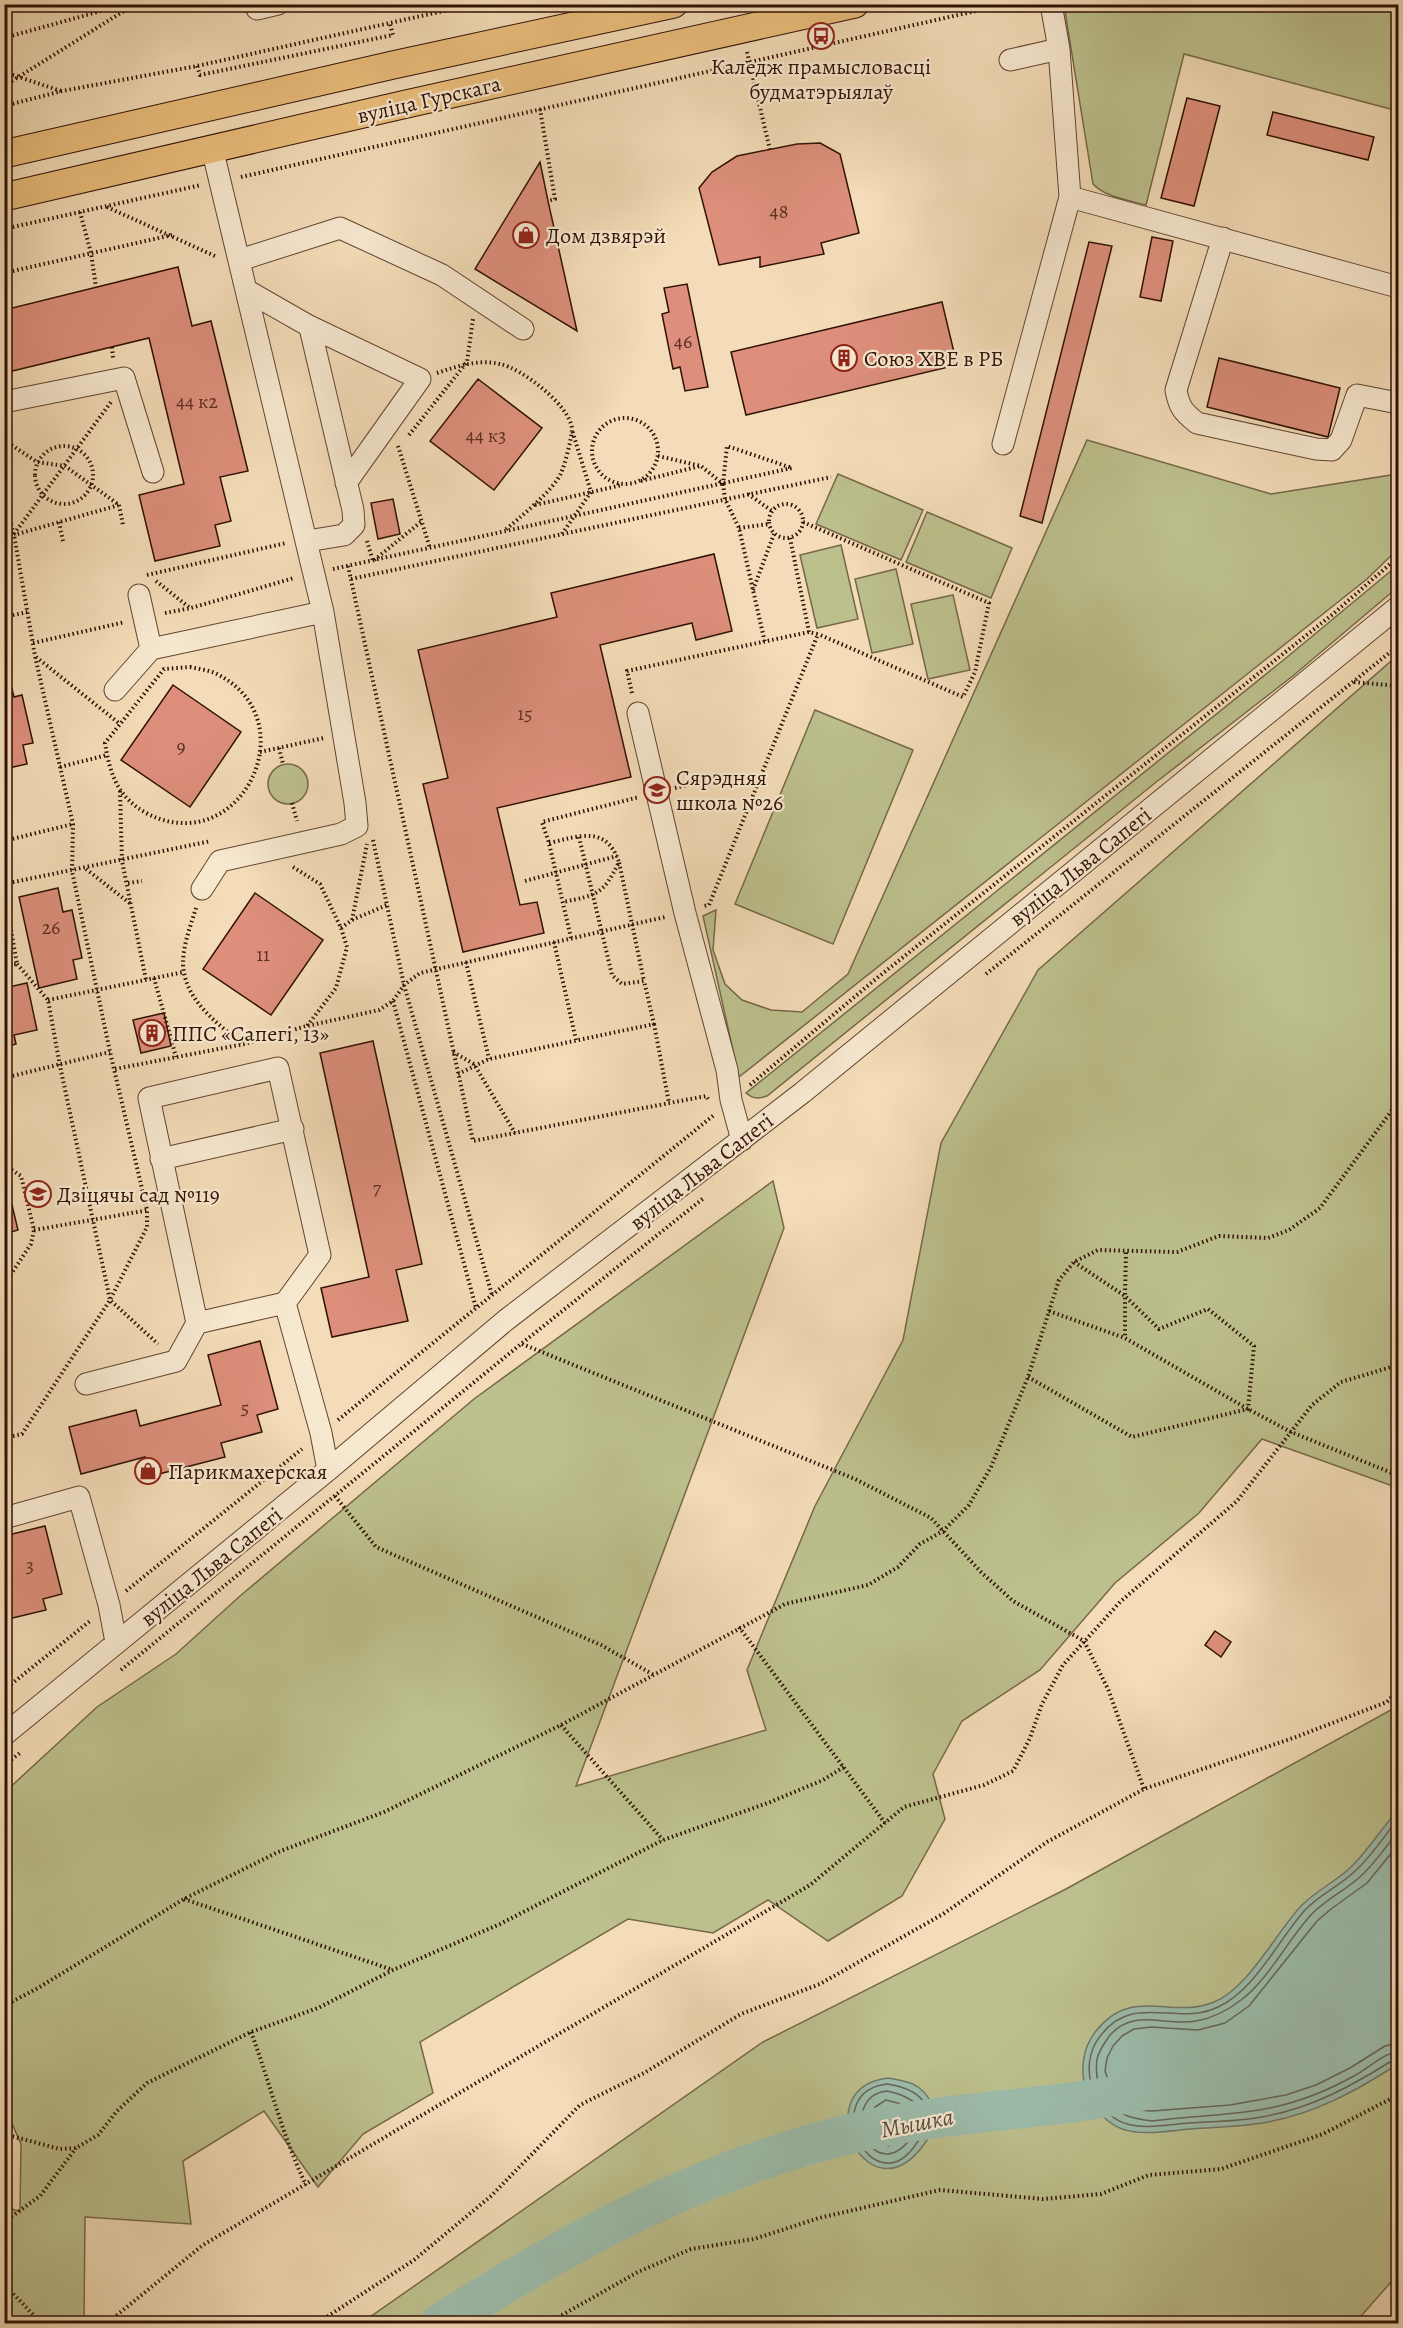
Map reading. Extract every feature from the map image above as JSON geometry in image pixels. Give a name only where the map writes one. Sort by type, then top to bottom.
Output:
[{"type":"main road","name":"вуліца Гурскага","points":[[4,154],[588,14],[674,4]]},
{"type":"main road","name":"вуліца Гурскага","points":[[4,196],[855,4]]},
{"type":"main road","points":[[567,68],[580,53],[588,14]]},
{"type":"main road","points":[[202,108],[212,148]]},
{"type":"street","points":[[256,4],[257,9],[278,4]]},
{"type":"street","points":[[1003,444],[1070,196],[1059,49],[1051,4]]},
{"type":"street","points":[[1010,60],[1059,49]]},
{"type":"street","points":[[202,889],[220,861],[341,834],[357,826],[323,612],[314,573],[299,541],[246,290],[229,259],[220,182],[212,148]]},
{"type":"street","points":[[1070,196],[1398,287]]},
{"type":"street","points":[[229,259],[340,228],[442,275],[523,330]]},
{"type":"street","points":[[1223,238],[1176,390],[1179,404],[1187,415],[1197,423],[1316,449],[1332,450],[1341,440],[1357,395],[1398,403]]},
{"type":"street","points":[[246,290],[309,326],[420,380],[346,483]]},
{"type":"street","points":[[299,541],[344,535],[354,525],[353,510],[309,326]]},
{"type":"street","points":[[4,402],[124,378],[153,472]]},
{"type":"street","points":[[140,586],[151,649]]},
{"type":"street","name":"вуліца Льва Сапегі","points":[[4,1735],[328,1470],[506,1320],[742,1140],[1398,607]]},
{"type":"street","points":[[116,690],[151,649],[323,612]]},
{"type":"street","points":[[638,713],[685,913],[727,1070],[724,1106],[742,1140]]},
{"type":"street","points":[[86,1384],[176,1360],[187,1345],[197,1323],[149,1098],[278,1068],[320,1255],[285,1303],[197,1323]]},
{"type":"street","points":[[161,1159],[292,1129]]},
{"type":"street","points":[[285,1303],[321,1433],[328,1470]]},
{"type":"street","points":[[4,1518],[79,1497],[109,1605],[116,1642]]},
{"type":"path","points":[[4,38],[126,4]]},
{"type":"path","points":[[4,86],[135,4]]},
{"type":"path","points":[[4,106],[475,4]]},
{"type":"path","points":[[4,229],[1007,4]]},
{"type":"path","points":[[197,66],[200,75],[393,35],[390,24]]},
{"type":"path","points":[[747,51],[770,150]]},
{"type":"path","points":[[4,72],[62,92]]},
{"type":"path","points":[[646,80],[647,86]]},
{"type":"path","points":[[540,109],[555,199],[548,201]]},
{"type":"path","points":[[106,206],[229,259]]},
{"type":"path","points":[[80,212],[91,253],[96,287]]},
{"type":"path","points":[[4,273],[172,235]]},
{"type":"path","points":[[420,380],[467,362],[500,364],[539,384],[565,412],[591,492]]},
{"type":"path","points":[[14,535],[118,392],[116,380]]},
{"type":"path","points":[[619,417],[636,419],[647,426],[656,438],[658,456],[652,471],[642,480],[626,484],[606,479],[596,468],[591,453],[594,436],[604,424],[619,417]]},
{"type":"path","points":[[390,420],[430,548]]},
{"type":"path","points":[[502,532],[535,505],[561,475],[572,428]]},
{"type":"path","points":[[4,440],[37,462],[65,466],[92,484],[119,505],[123,525]]},
{"type":"path","points":[[60,446],[78,449],[91,462],[92,484],[83,497],[74,502],[54,503],[44,496],[35,482],[34,471],[37,462],[50,448],[60,446]]},
{"type":"path","points":[[33,643],[191,608],[314,573],[576,514],[723,484],[792,468],[727,446],[723,484],[725,499],[739,528],[765,643]]},
{"type":"path","points":[[658,456],[701,466],[723,484]]},
{"type":"path","points":[[535,505],[701,466]]},
{"type":"path","points":[[351,579],[831,477]]},
{"type":"path","points":[[562,534],[591,492]]},
{"type":"path","points":[[748,494],[772,511]]},
{"type":"path","points":[[4,498],[14,535],[35,656],[73,824],[72,872],[110,1052],[147,1210],[147,1227],[110,1300],[22,1434],[4,1438]]},
{"type":"path","points":[[14,535],[119,505]]},
{"type":"path","points":[[782,505],[793,506],[799,510],[803,522],[800,531],[790,538],[778,537],[769,524],[772,511],[782,505]]},
{"type":"path","points":[[373,561],[422,521]]},
{"type":"path","points":[[59,522],[63,541]]},
{"type":"path","points":[[638,713],[627,671],[809,632],[963,697],[975,672],[989,603],[803,522]]},
{"type":"path","points":[[739,528],[769,524]]},
{"type":"path","points":[[753,591],[774,534]]},
{"type":"path","points":[[367,538],[373,561]]},
{"type":"path","points":[[790,538],[809,632]]},
{"type":"path","points":[[140,586],[148,575],[299,541]]},
{"type":"path","points":[[4,1690],[724,1106],[877,978],[1333,614],[1398,557]]},
{"type":"path","points":[[348,566],[473,1141],[706,1096],[724,1106]]},
{"type":"path","points":[[148,575],[191,608]]},
{"type":"path","points":[[4,617],[28,612]]},
{"type":"path","points":[[115,1068],[244,1044],[307,1026],[379,1010],[393,1001],[404,985],[420,973],[685,913],[709,905],[818,634]]},
{"type":"path","points":[[979,979],[1398,646]]},
{"type":"path","points":[[35,656],[120,724]]},
{"type":"path","points":[[190,667],[216,674],[238,688],[254,710],[261,735],[260,761],[250,786],[233,806],[209,819],[185,823],[160,819],[137,808],[120,790],[109,768],[105,743],[120,724],[164,669],[190,667]]},
{"type":"path","points":[[1353,682],[1398,686]]},
{"type":"path","points":[[260,752],[324,738]]},
{"type":"path","points":[[279,748],[283,764]]},
{"type":"path","points":[[60,767],[107,755]]},
{"type":"path","points":[[571,938],[542,822],[704,781]]},
{"type":"path","points":[[120,790],[122,861],[146,980]]},
{"type":"path","points":[[292,803],[297,821]]},
{"type":"path","points":[[4,841],[73,824]]},
{"type":"path","points":[[549,843],[579,837],[599,837],[614,849],[619,862],[669,1102]]},
{"type":"path","points":[[579,837],[612,975],[622,984],[644,981]]},
{"type":"path","points":[[352,920],[370,838],[404,985],[492,1295]]},
{"type":"path","points":[[268,852],[320,884],[341,928],[347,947],[336,988],[307,1026]]},
{"type":"path","points":[[525,881],[617,856]]},
{"type":"path","points":[[563,902],[594,896],[608,884],[619,862]]},
{"type":"path","points":[[85,868],[132,905]]},
{"type":"path","points":[[4,884],[72,872]]},
{"type":"path","points":[[128,884],[142,881]]},
{"type":"path","points":[[202,889],[186,938],[184,972],[193,995],[214,1022],[244,1044]]},
{"type":"path","points":[[4,890],[17,964],[48,1000],[91,1220],[110,1300],[176,1360]]},
{"type":"path","points":[[341,928],[352,920],[387,905]]},
{"type":"path","points":[[554,942],[576,1040]]},
{"type":"path","points":[[466,962],[489,1059]]},
{"type":"path","points":[[4,966],[17,964]]},
{"type":"path","points":[[48,1000],[184,972]]},
{"type":"path","points":[[154,978],[176,1057]]},
{"type":"path","points":[[393,1001],[476,1308]]},
{"type":"path","points":[[458,1074],[474,1064],[489,1059],[654,1024]]},
{"type":"path","points":[[4,1078],[110,1052]]},
{"type":"path","points":[[453,1052],[474,1064],[515,1133]]},
{"type":"path","points":[[4,2006],[38,1988],[184,1899],[278,1852],[384,1812],[561,1725],[785,1604],[868,1585],[898,1568],[920,1544],[944,1531],[969,1505],[991,1467],[1028,1377],[1059,1280],[1074,1262],[1098,1250],[1177,1252],[1219,1236],[1268,1238],[1289,1230],[1320,1208],[1398,1102]]},
{"type":"path","points":[[4,1165],[21,1176],[34,1230],[31,1244],[4,1286]]},
{"type":"path","points":[[115,1675],[521,1344],[708,1195]]},
{"type":"path","points":[[34,1230],[171,1205]]},
{"type":"path","points":[[1125,1338],[1126,1251]]},
{"type":"path","points":[[1074,1262],[1125,1296],[1160,1329],[1208,1309],[1254,1346],[1248,1409]]},
{"type":"path","points":[[1049,1311],[1125,1338],[1291,1432],[1392,1473],[1398,1473]]},
{"type":"path","points":[[521,1344],[855,1479],[932,1518],[981,1572],[1012,1601],[1084,1641],[1108,1689],[1144,1789]]},
{"type":"path","points":[[106,2324],[203,2245],[810,1885],[904,1807],[984,1785],[1013,1771],[1030,1738],[1042,1704],[1063,1665],[1120,1602],[1237,1501],[1312,1405],[1341,1382],[1398,1365]]},
{"type":"path","points":[[1028,1377],[1132,1437],[1248,1409]]},
{"type":"path","points":[[335,1496],[376,1547],[601,1646],[655,1675]]},
{"type":"path","points":[[740,1627],[885,1822]]},
{"type":"path","points":[[316,2324],[414,2260],[491,2196],[580,2106],[644,2073],[741,2014],[820,1984],[943,1914],[1047,1842],[1144,1789],[1296,1737],[1387,1702],[1398,1690]]},
{"type":"path","points":[[561,1725],[663,1840]]},
{"type":"path","points":[[4,1765],[23,1750]]},
{"type":"path","points":[[4,2222],[40,2196],[76,2148],[98,2135],[117,2111],[147,2083],[251,2032],[318,2008],[393,1970],[500,1924],[663,1840],[768,1803],[824,1780],[844,1767]]},
{"type":"path","points":[[184,1899],[393,1970]]},
{"type":"path","points":[[251,2032],[265,2068],[288,2145],[306,2185]]},
{"type":"path","points":[[546,2324],[638,2272],[691,2249],[754,2239],[819,2218],[940,2190],[1043,2199],[1101,2194],[1149,2175],[1221,2169],[1323,2134],[1398,2095]]},
{"type":"path","points":[[4,2134],[60,2149],[76,2148]]},
{"type":"path","points":[[4,2284],[42,2324]]},
{"type":"green space","points":[[1064,5],[1398,5],[1398,111],[1184,54],[1146,205],[1117,198],[1093,184]]},
{"type":"green space","points":[[1087,440],[1271,494],[1398,474],[1398,549],[1367,579],[739,1077],[703,916],[716,910],[713,950],[725,984],[742,1000],[771,1010],[802,1012],[848,974]]},
{"type":"green space","points":[[838,474],[923,510],[901,560],[816,524]]},
{"type":"green space","points":[[927,512],[1012,548],[991,598],[906,562]]},
{"type":"green space","points":[[841,545],[858,619],[817,628],[800,555]]},
{"type":"green space","points":[[1398,565],[1398,587],[1294,675],[1155,783],[767,1096],[756,1098],[746,1093],[1286,658]]},
{"type":"green space","points":[[896,569],[913,644],[872,653],[855,579]]},
{"type":"green space","points":[[953,595],[970,670],[928,679],[911,604]]},
{"type":"green space","points":[[1398,655],[1398,1488],[1262,1439],[1199,1513],[1115,1583],[1040,1670],[962,1721],[933,1774],[945,1819],[902,1896],[828,1941],[768,1900],[713,1933],[628,1919],[420,2042],[433,2093],[363,2134],[318,2187],[264,2111],[183,2161],[191,2224],[85,2217],[84,2319],[76,2323],[5,2323],[5,2206],[20,2212],[21,2144],[5,2108],[5,1792],[97,1707],[176,1654],[240,1596],[474,1399],[773,1181],[784,1228],[576,1786],[766,1730],[747,1670],[815,1506],[903,1340],[941,1143],[1038,970]]},
{"type":"green space","points":[[815,710],[913,750],[833,944],[735,904]]},
{"type":"green space","points":[[288,764],[302,770],[308,784],[302,798],[288,804],[274,798],[268,784],[274,770]]},
{"type":"green space","points":[[1398,1706],[1398,2274],[1355,2323],[360,2324],[763,2042],[1066,1889]]},
{"type":"water","points":[[1398,1810],[1398,2064],[1333,2101],[1299,2114],[1262,2123],[1144,2133],[1119,2128],[1107,2121],[1097,2110],[1088,2094],[1083,2078],[1085,2053],[1096,2031],[1110,2017],[1138,2006],[1198,2007],[1227,1995],[1250,1972],[1302,1905],[1352,1866]]},
{"type":"water","points":[[888,2078],[911,2083],[924,2092],[932,2105],[934,2119],[927,2140],[905,2163],[885,2168],[867,2161],[854,2145],[848,2125],[850,2104],[863,2087]]},
{"type":"building","points":[[1187,98],[1220,106],[1194,206],[1161,198]]},
{"type":"building","points":[[1273,112],[1374,137],[1368,160],[1267,135]]},
{"type":"building","points":[[820,143],[840,154],[859,233],[821,243],[824,254],[760,267],[760,257],[719,265],[699,188],[712,172],[737,156],[797,144]]},
{"type":"building","name":"Дом дзвярэй","points":[[540,162],[548,201],[577,331],[475,269]]},
{"type":"building","points":[[1152,237],[1173,241],[1161,301],[1140,297]]},
{"type":"building","points":[[1089,242],[1112,246],[1042,523],[1020,516]]},
{"type":"building","points":[[178,267],[192,326],[211,321],[248,471],[220,477],[231,521],[215,525],[220,546],[155,561],[139,495],[184,484],[149,338],[4,373],[4,310]]},
{"type":"building","points":[[687,284],[708,387],[685,391],[680,367],[673,369],[662,314],[669,312],[664,288]]},
{"type":"building","name":"Союз ХВЕ в РБ","points":[[942,302],[957,365],[746,415],[731,352]]},
{"type":"building","points":[[1219,358],[1340,388],[1328,437],[1207,407]]},
{"type":"building","points":[[478,379],[542,428],[494,490],[430,441]]},
{"type":"building","points":[[393,499],[400,534],[378,539],[371,503]]},
{"type":"building","name":"Сярэдняя школа №26","points":[[714,554],[732,631],[696,640],[692,623],[600,645],[631,777],[497,808],[520,905],[537,902],[544,933],[463,952],[423,784],[448,778],[418,650],[557,617],[551,593]]},
{"type":"building","points":[[8,673],[14,697],[22,695],[33,743],[23,745],[27,764],[4,769],[4,674]]},
{"type":"building","points":[[173,685],[241,732],[190,807],[121,760]]},
{"type":"building","points":[[58,888],[63,912],[72,910],[82,958],[73,960],[77,979],[39,988],[19,897]]},
{"type":"building","points":[[255,893],[323,940],[271,1015],[203,969]]},
{"type":"building","points":[[27,983],[37,1030],[14,1035],[16,1044],[4,1047],[4,988]]},
{"type":"building","name":"ППС «Сапегі, 13»","points":[[164,1013],[171,1046],[141,1053],[133,1020]]},
{"type":"building","points":[[373,1041],[422,1264],[396,1270],[408,1321],[332,1337],[321,1288],[369,1277],[320,1053]]},
{"type":"building","points":[[4,1180],[6,1180],[18,1230],[4,1234]]},
{"type":"building","points":[[260,1341],[278,1409],[257,1415],[262,1432],[221,1443],[225,1457],[151,1476],[145,1457],[81,1474],[69,1427],[136,1410],[140,1426],[221,1405],[208,1355]]},
{"type":"building","points":[[45,1526],[62,1594],[43,1599],[46,1610],[4,1620],[4,1536]]},
{"type":"building","points":[[1215,1631],[1231,1642],[1221,1657],[1205,1645]]},
{"type":"waterway","name":"Мышка","points":[[440,2324],[591,2235],[696,2185],[751,2164],[806,2146],[898,2124],[1075,2102],[1146,2090]]},
{"type":"place","name":"Каледж прамысловасці будматэрыялаў","points":[[821,36]]},
{"type":"place","name":"Дом дзвярэй","points":[[526,235]]},
{"type":"place","name":"Союз ХВЕ в РБ","points":[[844,358]]},
{"type":"place","name":"Сярэдняя школа №26","points":[[657,790]]},
{"type":"place","name":"ППС «Сапегі, 13»","points":[[152,1033]]},
{"type":"place","name":"Дзіцячы сад №119","points":[[38,1194]]},
{"type":"place","name":"Парикмахерская","points":[[148,1471]]}]
